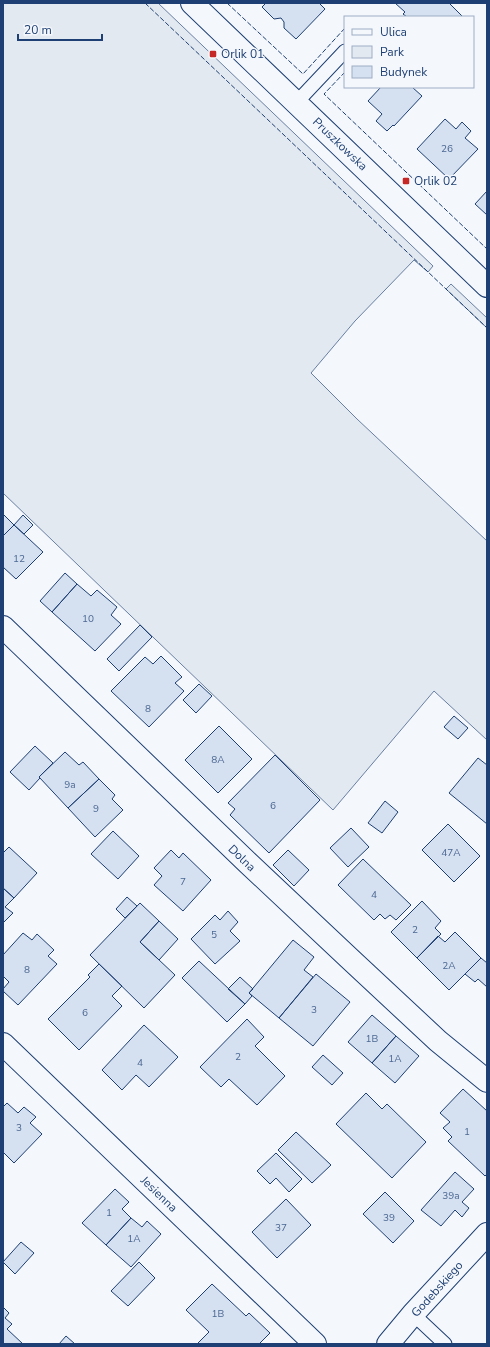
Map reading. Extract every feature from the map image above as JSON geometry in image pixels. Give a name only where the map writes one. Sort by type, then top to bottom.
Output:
[{"type":"street","name":"Pruszkowska","points":[[192,3],[487,286]]},
{"type":"street","name":"Dolna","points":[[3,628],[332,942],[438,1041],[487,1081]]},
{"type":"street","name":"Jesienna","points":[[3,1044],[315,1344]]},
{"type":"street","name":"Godebskiego","points":[[388,1344],[413,1314],[487,1234]]},
{"type":"lane","points":[[296,103],[344,52]]},
{"type":"lane","points":[[413,1314],[445,1344]]},
{"type":"green space","points":[[3,3],[158,3],[433,266],[428,272],[414,260],[355,321],[311,373],[357,419],[487,541],[487,740],[434,691],[333,810],[3,493]]},
{"type":"green space","points":[[451,284],[487,318],[487,328],[446,289]]},
{"type":"building","points":[[266,3],[319,3],[325,9],[296,39],[284,28],[284,22],[281,18],[274,19],[262,7]]},
{"type":"building","points":[[395,3],[449,3],[462,16],[406,16],[403,14],[405,12]]},
{"type":"building","points":[[380,88],[413,88],[422,96],[394,126],[393,125],[387,131],[376,121],[382,114],[368,101]]},
{"type":"building","points":[[445,119],[456,129],[462,122],[471,131],[465,138],[478,149],[449,179],[417,149]]},
{"type":"building","points":[[487,191],[487,215],[475,204]]},
{"type":"building","points":[[3,514],[14,525],[3,536]]},
{"type":"building","points":[[23,515],[33,525],[24,534],[14,525]]},
{"type":"building","points":[[14,525],[43,552],[16,579],[3,567],[3,536]]},
{"type":"building","points":[[65,573],[77,584],[52,612],[40,601]]},
{"type":"building","points":[[77,584],[91,596],[97,590],[117,607],[111,615],[121,624],[95,651],[52,612]]},
{"type":"building","points":[[140,625],[152,637],[119,671],[107,659]]},
{"type":"building","points":[[161,656],[182,677],[175,683],[184,691],[149,727],[111,691],[145,657],[153,664]]},
{"type":"building","points":[[199,684],[212,696],[196,713],[183,700]]},
{"type":"building","points":[[454,716],[468,728],[458,739],[444,727]]},
{"type":"building","points":[[219,726],[252,759],[218,793],[185,760]]},
{"type":"building","points":[[35,746],[53,763],[29,790],[10,772]]},
{"type":"building","points":[[65,752],[79,765],[83,762],[99,779],[68,808],[39,777]]},
{"type":"building","points":[[275,755],[320,800],[269,853],[230,815],[235,809],[228,803]]},
{"type":"building","points":[[478,758],[487,765],[487,824],[449,793]]},
{"type":"building","points":[[99,779],[115,795],[112,799],[123,810],[95,837],[68,808]]},
{"type":"building","points":[[385,801],[398,812],[382,833],[368,823]]},
{"type":"building","points":[[448,824],[480,856],[454,882],[422,850]]},
{"type":"building","points":[[351,828],[369,847],[348,867],[330,848]]},
{"type":"building","points":[[113,831],[139,856],[118,879],[91,854]]},
{"type":"building","points":[[9,847],[37,873],[14,898],[3,888],[3,853]]},
{"type":"building","points":[[171,850],[179,858],[183,853],[211,880],[183,911],[154,885],[162,876],[154,868]]},
{"type":"building","points":[[288,850],[309,870],[294,886],[273,865]]},
{"type":"building","points":[[363,859],[411,905],[396,920],[390,915],[385,919],[380,914],[374,920],[338,885]]},
{"type":"building","points":[[3,888],[14,898],[5,907],[13,913],[3,923]]},
{"type":"building","points":[[127,897],[137,906],[125,918],[116,909]]},
{"type":"building","points":[[422,901],[441,921],[435,928],[441,934],[417,958],[391,932]]},
{"type":"building","points":[[140,903],[159,921],[140,942],[175,975],[144,1008],[90,955]]},
{"type":"building","points":[[228,911],[238,922],[230,931],[240,941],[215,964],[191,939],[215,915],[220,920]]},
{"type":"building","points":[[159,921],[178,939],[159,960],[140,942]]},
{"type":"building","points":[[455,932],[481,958],[449,990],[417,958],[438,936],[445,942]]},
{"type":"building","points":[[23,933],[32,940],[37,934],[54,950],[48,956],[57,964],[18,1005],[3,991],[9,982],[3,976],[3,955]]},
{"type":"building","points":[[293,940],[314,957],[304,970],[313,977],[279,1018],[249,993]]},
{"type":"building","points":[[481,958],[487,963],[487,987],[478,979],[475,982],[465,974]]},
{"type":"building","points":[[199,961],[245,1004],[227,1022],[182,978]]},
{"type":"building","points":[[99,964],[122,986],[112,996],[122,1006],[79,1050],[48,1019],[90,977],[88,975]]},
{"type":"building","points":[[316,974],[350,1002],[313,1046],[279,1018]]},
{"type":"building","points":[[240,977],[253,989],[249,993],[252,996],[245,1004],[228,989]]},
{"type":"building","points":[[372,1015],[396,1036],[372,1063],[348,1042]]},
{"type":"building","points":[[247,1019],[264,1037],[255,1046],[285,1076],[257,1105],[229,1079],[221,1087],[200,1067]]},
{"type":"building","points":[[144,1025],[178,1057],[149,1087],[136,1075],[122,1090],[102,1070]]},
{"type":"building","points":[[396,1036],[419,1056],[395,1083],[372,1063]]},
{"type":"building","points":[[323,1055],[343,1073],[332,1085],[312,1067]]},
{"type":"building","points":[[463,1089],[487,1111],[487,1174],[485,1176],[448,1141],[452,1137],[443,1128],[450,1122],[440,1113]]},
{"type":"building","points":[[366,1093],[382,1109],[387,1104],[426,1142],[392,1178],[336,1124]]},
{"type":"building","points":[[7,1103],[18,1113],[24,1107],[36,1117],[30,1123],[42,1134],[14,1163],[3,1152],[3,1107]]},
{"type":"building","points":[[296,1132],[331,1165],[312,1183],[278,1150]]},
{"type":"building","points":[[276,1153],[302,1179],[289,1192],[276,1178],[270,1184],[257,1171]]},
{"type":"building","points":[[455,1172],[474,1189],[462,1202],[469,1208],[462,1217],[455,1210],[441,1226],[421,1210]]},
{"type":"building","points":[[115,1189],[129,1202],[122,1209],[131,1218],[106,1245],[82,1223]]},
{"type":"building","points":[[385,1192],[414,1221],[393,1243],[363,1214]]},
{"type":"building","points":[[286,1199],[311,1225],[277,1258],[252,1232]]},
{"type":"building","points":[[131,1218],[142,1227],[147,1221],[161,1234],[131,1267],[106,1245]]},
{"type":"building","points":[[21,1242],[34,1253],[15,1274],[3,1262]]},
{"type":"building","points":[[139,1262],[155,1278],[128,1306],[111,1291]]},
{"type":"building","points":[[212,1284],[246,1316],[249,1313],[270,1333],[259,1344],[197,1344],[209,1332],[186,1310]]},
{"type":"building","points":[[3,1307],[9,1313],[5,1318],[12,1324],[7,1329],[23,1344],[3,1344]]},
{"type":"building","points":[[66,1336],[75,1344],[59,1344]]},
{"type":"fence","points":[[145,3],[487,328]]},
{"type":"fence","points":[[227,3],[303,74],[344,29]]},
{"type":"fence","points":[[344,73],[324,94],[487,249]]},
{"type":"place","name":"Orlik 01","points":[[213,54]]},
{"type":"place","name":"Orlik 02","points":[[406,181]]}]
